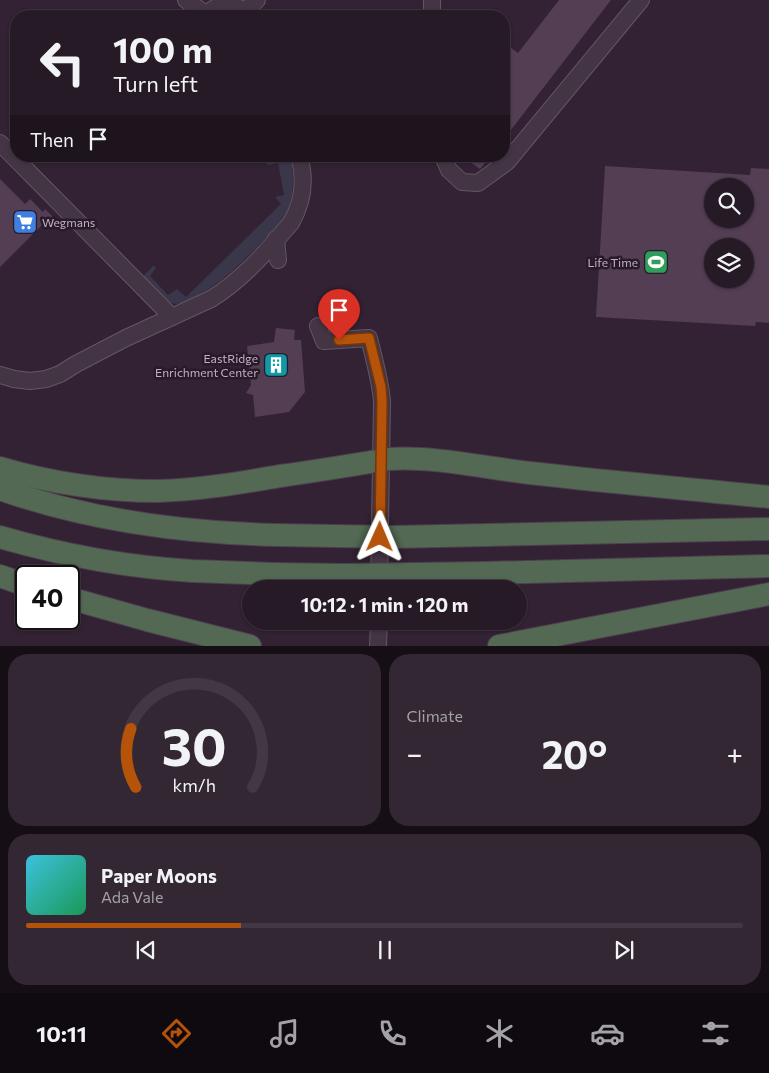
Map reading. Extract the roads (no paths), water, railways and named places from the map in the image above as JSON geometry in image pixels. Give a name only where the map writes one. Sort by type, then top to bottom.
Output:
[{"type":"highway","points":[[0,468],[75,485],[158,491],[214,486],[397,459],[432,460],[528,473],[769,497]]},
{"type":"highway","points":[[0,489],[72,509],[140,523],[210,532],[278,536],[374,537],[769,528]]},
{"type":"highway","points":[[0,537],[75,555],[192,571],[344,575],[769,566]]},
{"type":"highway","points":[[0,576],[15,581]]},
{"type":"highway","points":[[499,646],[769,594]]},
{"type":"highway","points":[[80,601],[147,620],[263,646]]},
{"type":"highway","points":[[220,637],[250,646]]},
{"type":"street","points":[[186,0],[199,10]]},
{"type":"street","points":[[249,10],[257,0]]},
{"type":"street","points":[[510,158],[641,0]]},
{"type":"street","points":[[212,10],[224,4],[233,5],[240,10]]},
{"type":"street","points":[[0,143],[10,153]]},
{"type":"street","points":[[19,162],[172,316]]},
{"type":"street","points":[[0,375],[30,381],[46,379],[60,374],[126,338],[210,299],[223,291],[244,273],[291,223],[300,203],[302,190],[300,162]]},
{"type":"street","points":[[446,162],[449,170],[462,182],[478,183],[507,162]]},
{"type":"street","points":[[276,239],[278,260]]},
{"type":"street","points":[[318,326],[324,341],[369,338],[381,387],[379,580]]},
{"type":"street","points":[[378,646],[379,630]]},
{"type":"place","name":"Wegmans","points":[[25,222]]},
{"type":"place","name":"Life Time","points":[[656,262]]},
{"type":"place","name":"EastRidge Enrichment Center","points":[[276,365]]}]
